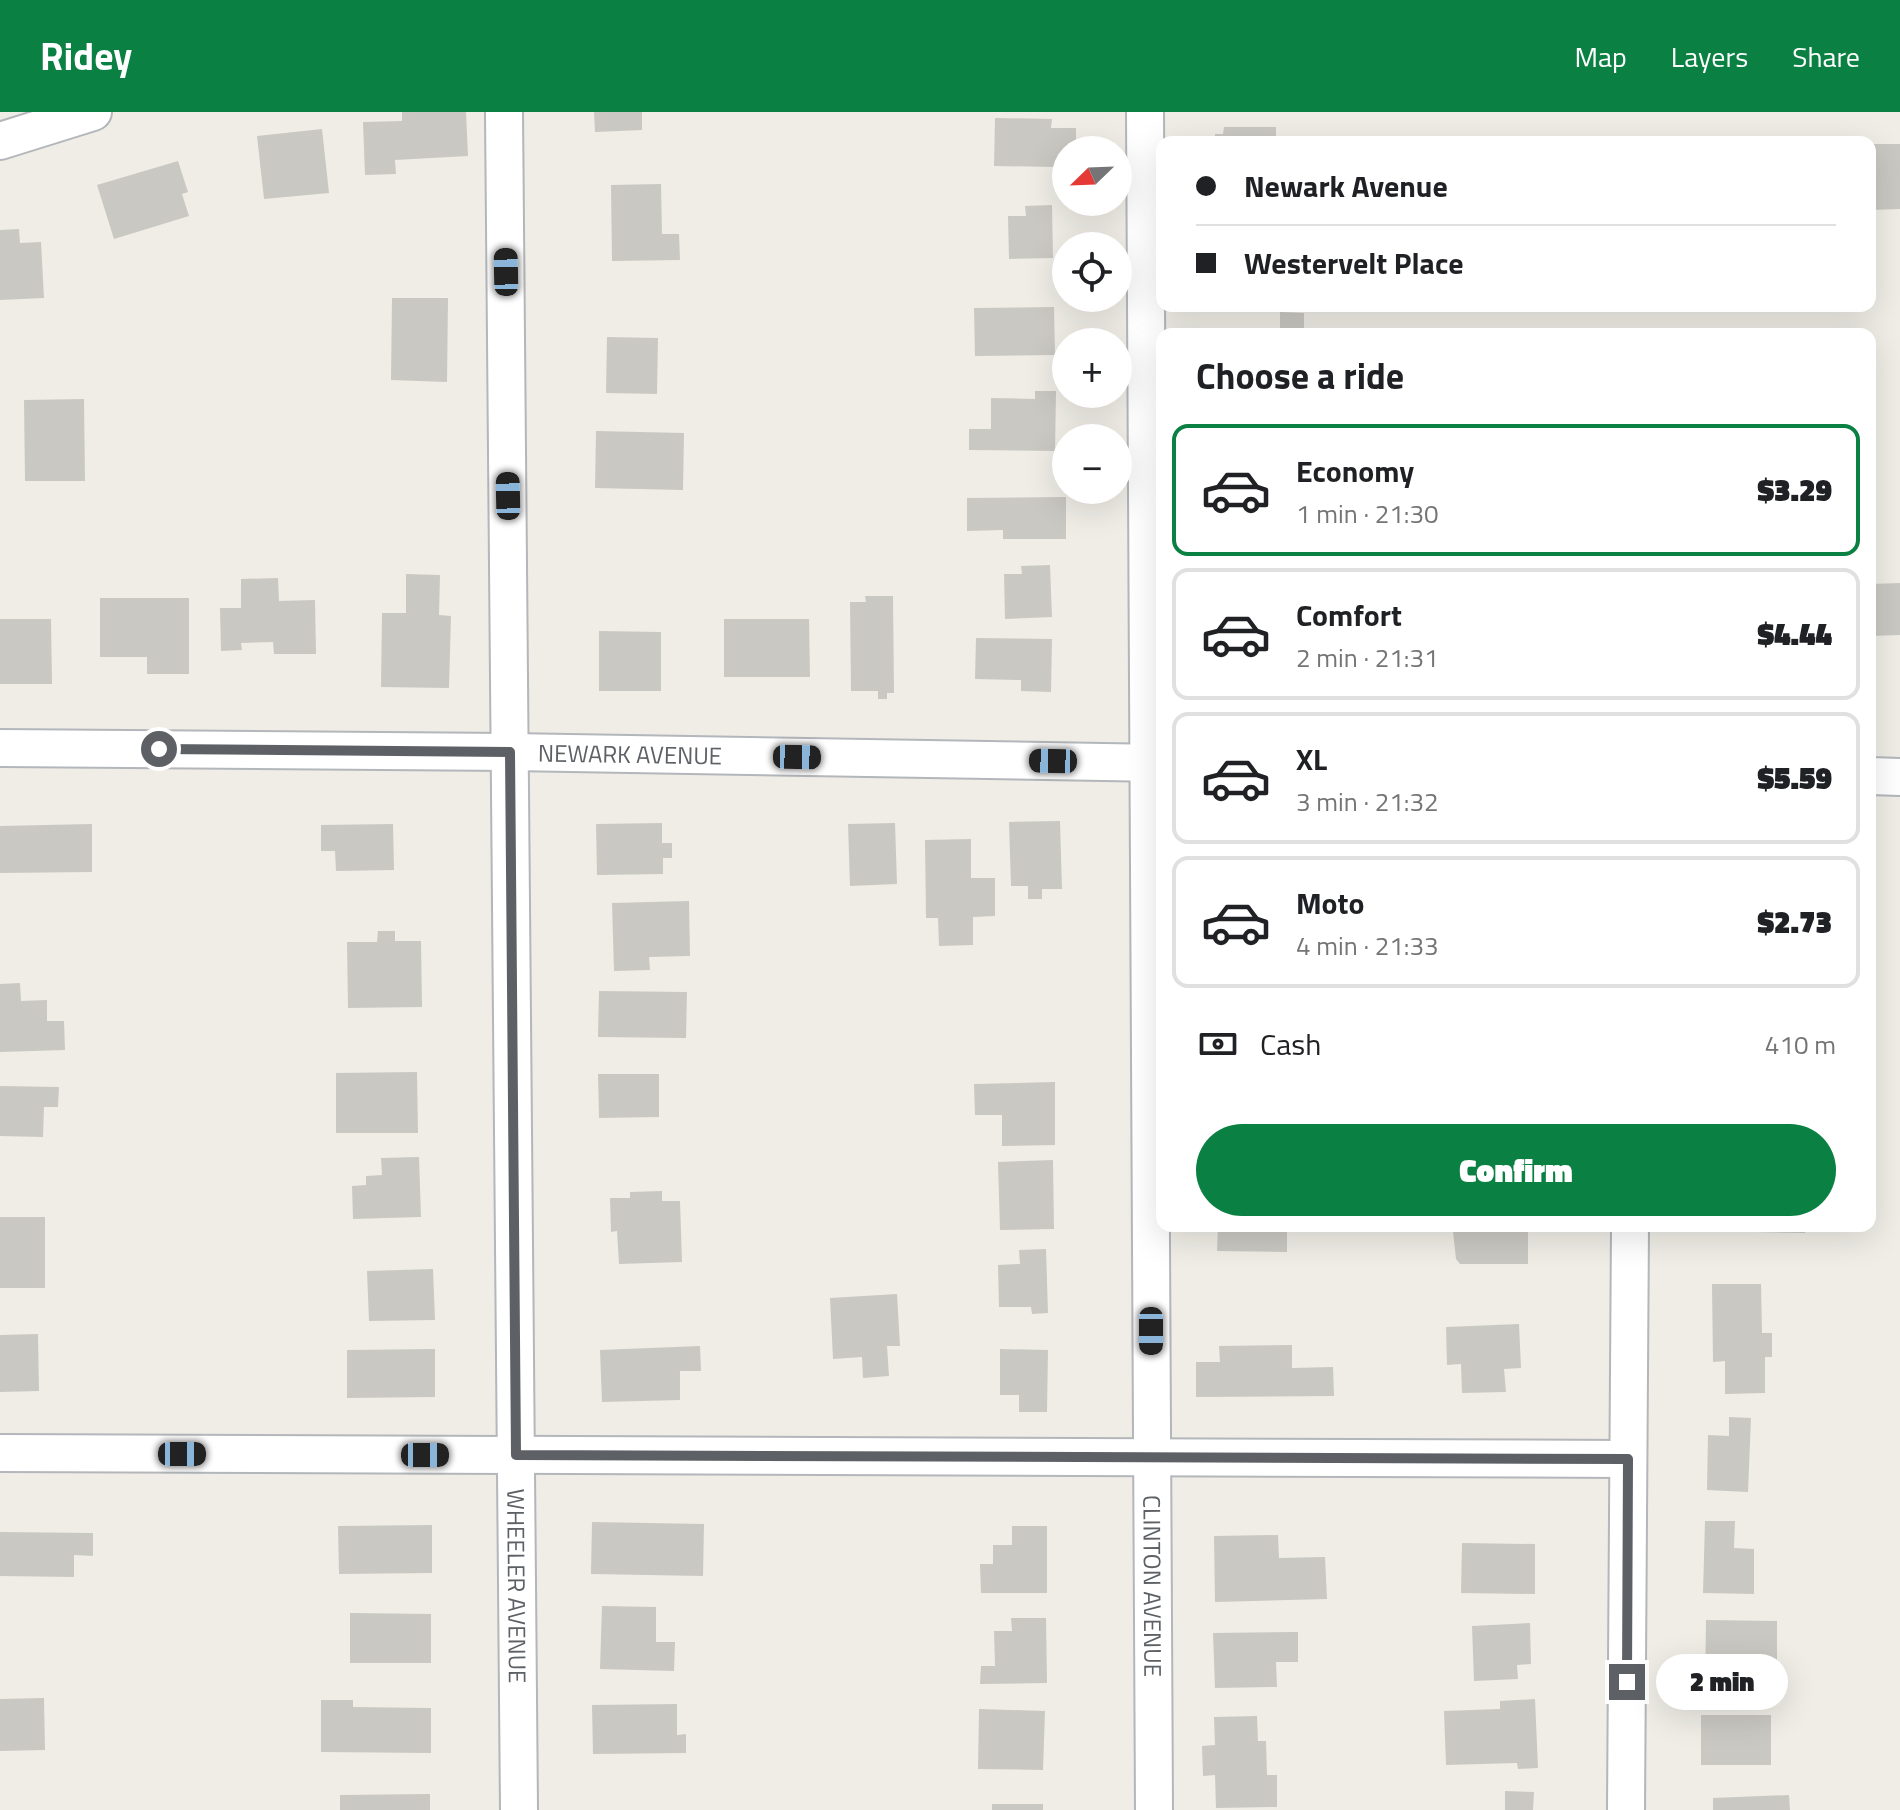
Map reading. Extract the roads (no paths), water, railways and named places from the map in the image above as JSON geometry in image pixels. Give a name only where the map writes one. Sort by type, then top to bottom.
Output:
[{"type":"street","points":[[0,141],[93,112]]},
{"type":"street","name":"WHEELER AVENUE","points":[[504,112],[519,1810]]},
{"type":"street","name":"CLINTON AVENUE","points":[[1145,112],[1155,763],[1154,1810]]},
{"type":"street","name":"NEWARK AVENUE","points":[[0,748],[510,752],[1155,763]]},
{"type":"street","points":[[1876,776],[1900,777]]},
{"type":"street","points":[[1626,1810],[1630,1232]]},
{"type":"street","points":[[0,1453],[1628,1459]]}]
